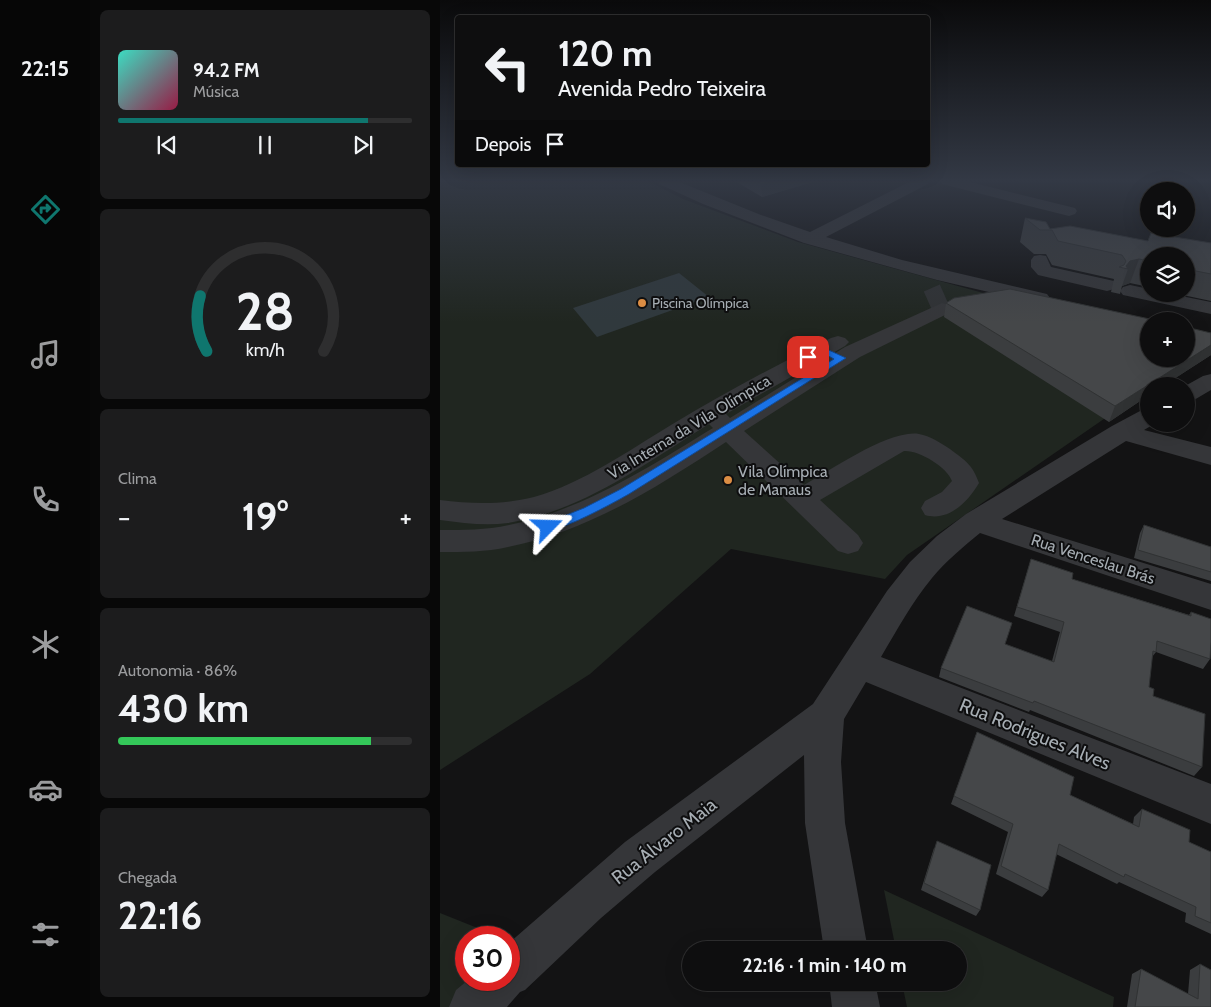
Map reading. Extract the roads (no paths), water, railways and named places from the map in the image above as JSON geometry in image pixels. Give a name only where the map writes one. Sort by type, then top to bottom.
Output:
[{"type":"street","points":[[782,228],[916,269],[951,298]]},
{"type":"street","points":[[810,238],[830,228]]},
{"type":"street","points":[[1040,260],[1040,268],[1046,271],[1106,285]]},
{"type":"street","points":[[916,269],[951,298],[1032,296],[1061,303]]},
{"type":"street","points":[[1130,291],[1211,308]]},
{"type":"street","name":"Via Interna da Vila Olímpica","points":[[440,510],[459,514],[495,514],[547,504],[720,421],[832,354],[951,298]]},
{"type":"street","points":[[1195,390],[1211,381]]},
{"type":"street","points":[[720,421],[848,543]]},
{"type":"street","name":"Via Interna da Vila Olímpica","points":[[440,541],[475,541],[514,536],[548,527],[588,511],[625,492],[720,421]]},
{"type":"street","points":[[845,941],[825,823],[822,762],[826,716],[898,600],[921,570],[947,544],[976,521],[1140,421]]},
{"type":"street","points":[[1121,432],[1211,456]]},
{"type":"street","points":[[801,499],[899,443],[917,442],[935,450],[961,470],[966,484],[952,499],[935,508]]},
{"type":"street","name":"Rua Venceslau Brás","points":[[976,521],[1211,597]]},
{"type":"street","name":"Rua Rodrigues Alves","points":[[858,664],[1211,804]]},
{"type":"street","name":"Rua Álvaro Maia","points":[[520,964],[586,903],[640,857],[826,716]]},
{"type":"street","points":[[473,1007],[490,991]]},
{"type":"street","points":[[853,991],[856,1007]]},
{"type":"tunnel","points":[[928,301],[944,294]]},
{"type":"place","name":"Piscina Olímpica","points":[[642,303]]},
{"type":"place","name":"Vila Olímpica de Manaus","points":[[728,480]]}]
